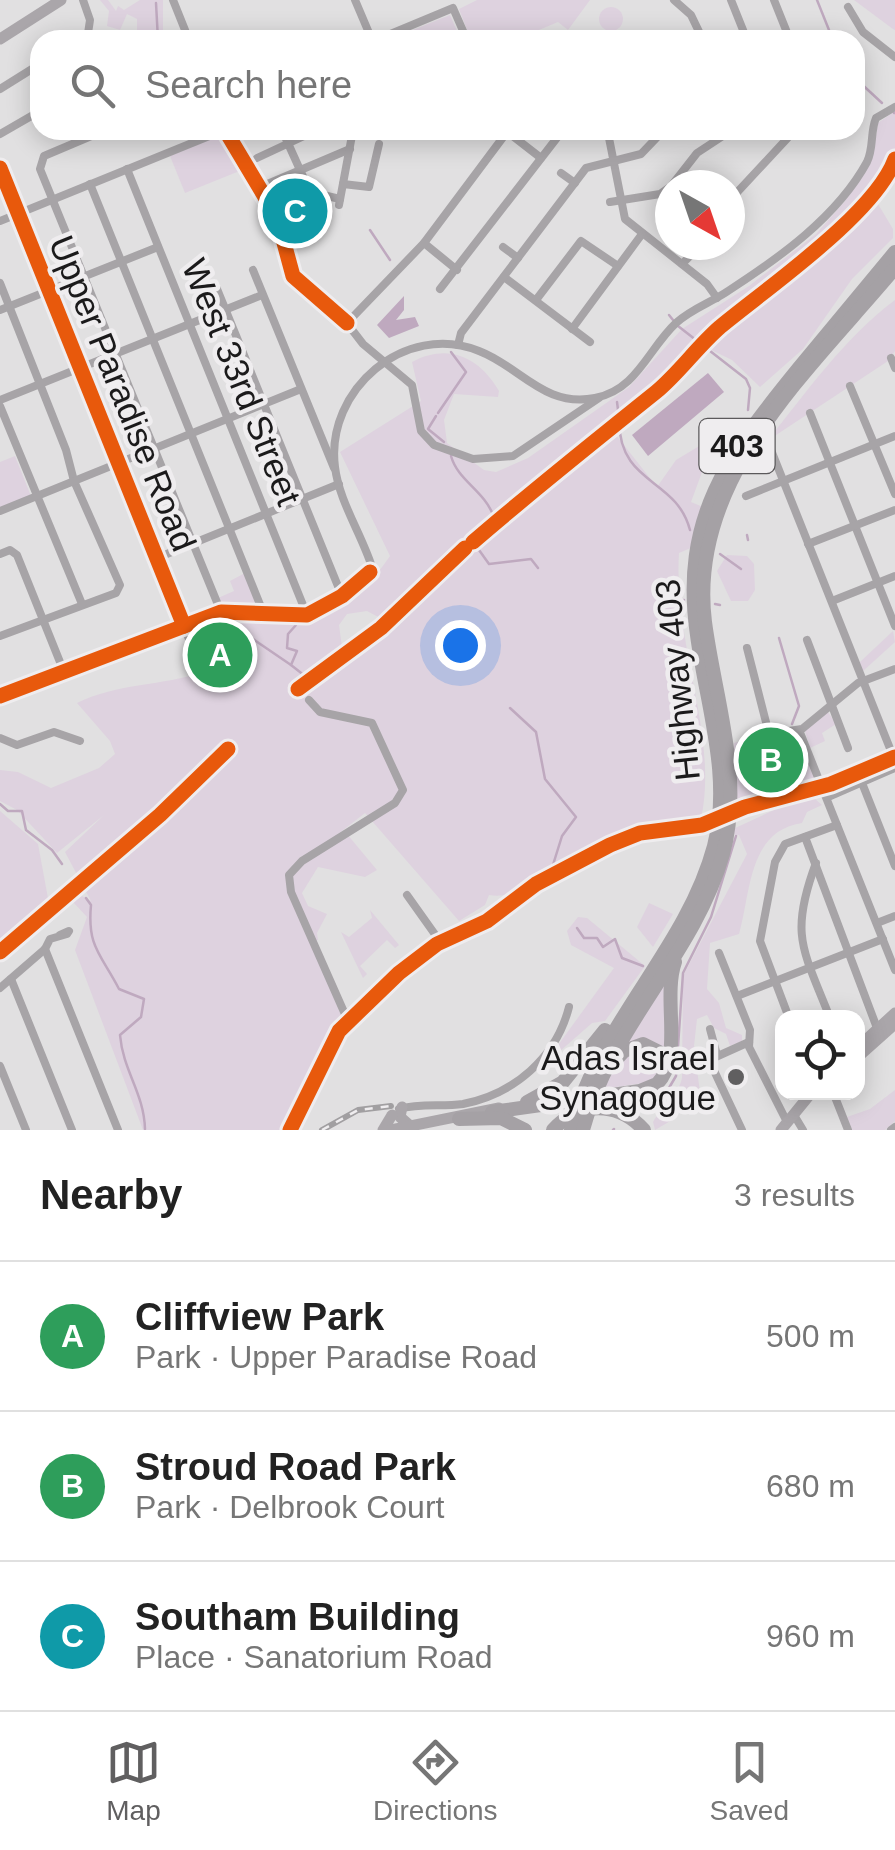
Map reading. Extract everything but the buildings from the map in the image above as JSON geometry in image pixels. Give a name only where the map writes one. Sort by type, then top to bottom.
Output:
[{"type":"highway","name":"Highway 403","points":[[560,1128],[690,908],[718,827],[720,776],[692,583],[708,501],[736,447],[895,252]]},
{"type":"highway","name":"Highway 403","points":[[583,1130],[609,1059],[701,909],[724,850],[731,788],[703,594],[710,531],[723,492],[750,446],[895,268]]},
{"type":"highway","points":[[524,1104],[608,1099],[652,1088],[666,1072],[670,976],[701,909]]},
{"type":"highway","points":[[524,1104],[563,1082],[638,991]]},
{"type":"highway","points":[[560,1128],[582,1110],[608,1099],[652,1084],[662,1072],[662,1056],[643,1044],[618,1058],[583,1130]]},
{"type":"highway","points":[[492,1112],[568,1099]]},
{"type":"highway","points":[[608,1099],[644,1130]]},
{"type":"highway","points":[[459,1119],[506,1119],[526,1130]]},
{"type":"main road","points":[[0,39],[61,0]]},
{"type":"main road","points":[[865,1050],[895,1013]]},
{"type":"main road","points":[[865,1042],[887,1027]]},
{"type":"main road","points":[[787,1122],[807,1100]]},
{"type":"main road","points":[[412,1128],[524,1104]]},
{"type":"main road","points":[[397,1111],[412,1128]]},
{"type":"main road","points":[[397,1111],[390,1130],[492,1112]]},
{"type":"street","points":[[83,0],[90,20],[88,30]]},
{"type":"street","points":[[172,0],[185,30]]},
{"type":"street","points":[[355,0],[369,30]]},
{"type":"street","points":[[674,0],[691,16],[698,30]]},
{"type":"street","points":[[731,0],[744,30]]},
{"type":"street","points":[[774,0],[786,30]]},
{"type":"street","points":[[396,30],[452,4],[463,30]]},
{"type":"street","points":[[848,7],[861,30]]},
{"type":"street","points":[[865,34],[895,58]]},
{"type":"street","points":[[0,89],[30,70]]},
{"type":"street","points":[[232,140],[277,217],[294,276],[348,323],[416,392],[418,421],[428,440],[473,459],[521,453],[635,376],[677,322],[717,298],[817,224],[866,162],[876,118],[895,106]]},
{"type":"street","points":[[0,134],[30,117]]},
{"type":"street","points":[[83,140],[41,160],[221,612]]},
{"type":"street","points":[[0,221],[200,140]]},
{"type":"street","points":[[286,140],[310,192],[340,202],[351,140]]},
{"type":"street","points":[[258,158],[296,140]]},
{"type":"street","points":[[348,323],[424,244],[499,140]]},
{"type":"street","points":[[518,140],[541,158]]},
{"type":"street","points":[[440,289],[554,140]]},
{"type":"street","points":[[610,140],[624,218],[712,288],[717,298]]},
{"type":"street","points":[[458,345],[461,333],[590,165],[641,154],[654,140]]},
{"type":"street","points":[[684,170],[697,153],[717,140]]},
{"type":"street","points":[[745,181],[784,140]]},
{"type":"street","points":[[343,184],[368,187],[379,144]]},
{"type":"street","points":[[258,188],[350,149]]},
{"type":"street","name":"Upper Paradise Road","points":[[0,168],[203,674]]},
{"type":"street","name":"West 33rd Street","points":[[127,170],[307,615]]},
{"type":"street","points":[[561,173],[574,183]]},
{"type":"street","points":[[90,184],[263,612]]},
{"type":"street","points":[[610,202],[655,195]]},
{"type":"street","points":[[572,328],[642,234]]},
{"type":"street","points":[[536,300],[585,237],[618,266]]},
{"type":"street","points":[[424,244],[457,270]]},
{"type":"street","points":[[5,309],[158,247]]},
{"type":"street","points":[[504,247],[518,258]]},
{"type":"street","points":[[682,264],[686,260]]},
{"type":"street","points":[[252,270],[335,469]]},
{"type":"street","points":[[504,277],[590,342]]},
{"type":"street","points":[[0,284],[5,309],[40,384],[74,482],[120,584],[116,593],[1,634]]},
{"type":"street","points":[[215,284],[342,596]]},
{"type":"street","points":[[82,604],[0,403],[262,295]]},
{"type":"street","points":[[0,696],[221,612],[307,615],[342,596],[368,575],[372,566],[339,484],[334,452],[348,398],[383,362],[421,346],[458,345],[497,359],[551,396],[598,398]]},
{"type":"street","points":[[850,386],[895,494]]},
{"type":"street","points":[[0,512],[301,389]]},
{"type":"street","points":[[810,413],[895,626]]},
{"type":"street","points":[[746,496],[895,436]]},
{"type":"street","points":[[769,446],[890,751]]},
{"type":"street","points":[[323,448],[334,452]]},
{"type":"street","points":[[157,558],[339,484]]},
{"type":"street","points":[[808,544],[895,510]]},
{"type":"street","points":[[0,554],[10,550],[16,554],[64,672]]},
{"type":"street","points":[[832,602],[895,576]]},
{"type":"street","points":[[806,640],[848,748]]},
{"type":"street","points":[[747,648],[766,731],[772,734],[800,730],[863,681],[895,668]]},
{"type":"street","points":[[309,700],[320,712],[372,723],[403,790],[395,803],[302,861],[289,875],[291,892],[348,1020]]},
{"type":"street","points":[[884,734],[895,729]]},
{"type":"street","points":[[800,730],[895,970]]},
{"type":"street","points":[[0,738],[17,745],[54,732],[80,742]]},
{"type":"street","points":[[828,798],[895,768]]},
{"type":"street","points":[[862,782],[895,866]]},
{"type":"street","points":[[786,1010],[760,940],[764,906],[780,850],[837,824]]},
{"type":"street","points":[[806,837],[847,954],[895,1041]]},
{"type":"street","points":[[816,863],[798,920],[810,968],[827,1010]]},
{"type":"street","points":[[290,1130],[309,1084],[348,1020],[440,940],[406,895]]},
{"type":"street","points":[[877,923],[895,916]]},
{"type":"street","points":[[0,988],[45,950],[50,939],[60,935]]},
{"type":"street","points":[[737,996],[882,939]]},
{"type":"street","points":[[45,950],[118,1130]]},
{"type":"street","points":[[719,953],[750,1030],[749,1042],[787,1122],[803,1130]]},
{"type":"street","points":[[11,979],[72,1130]]},
{"type":"street","points":[[397,1111],[465,1103],[519,1081],[548,1052],[569,1007]]},
{"type":"street","points":[[710,1029],[713,1058],[742,1130]]},
{"type":"street","points":[[713,1058],[749,1042]]},
{"type":"street","points":[[0,1066],[26,1130]]},
{"type":"street","points":[[837,1100],[848,1130]]},
{"type":"shaded area","points":[[100,0],[108,0],[116,11],[118,6],[124,10],[140,0],[163,0],[163,30],[137,30],[137,19],[127,14],[120,30],[107,26],[109,11]]},
{"type":"shaded area","points":[[477,0],[590,0],[568,30],[558,22],[539,30],[467,30],[459,9]]},
{"type":"shaded area","points":[[854,0],[895,0],[895,30],[893,29]]},
{"type":"shaded area","points":[[616,8],[622,14],[620,28],[602,28],[602,10]]},
{"type":"shaded area","points":[[450,15],[457,30],[413,30]]},
{"type":"shaded area","points":[[895,111],[895,151],[878,182],[875,199],[893,229],[893,238],[852,279],[803,349],[760,387],[732,360],[703,346],[612,430],[657,487],[676,460],[706,442],[705,464],[691,502],[703,507],[693,547],[679,553],[682,621],[704,755],[701,819],[682,827],[617,840],[536,885],[519,892],[489,895],[485,905],[459,921],[365,813],[328,842],[347,834],[377,870],[365,877],[318,867],[302,893],[308,906],[327,914],[317,933],[318,940],[313,942],[342,1018],[302,1089],[286,1130],[143,1130],[75,950],[87,917],[73,902],[82,896],[91,901],[65,852],[104,815],[57,853],[17,810],[0,801],[0,770],[18,772],[51,788],[99,768],[115,754],[110,741],[77,703],[108,692],[203,672],[190,629],[218,618],[219,629],[230,618],[302,619],[339,608],[356,596],[390,556],[340,452],[421,401],[412,362],[439,353],[462,357],[483,370],[499,391],[498,397],[454,394],[444,420],[447,443],[484,470],[496,472],[528,458],[629,387],[682,329],[749,286],[816,234],[845,201],[873,156],[878,123]],"holes":[[[367,611],[382,619],[342,647],[339,625],[347,614]]]},
{"type":"shaded area","points":[[209,140],[225,140],[247,168],[185,193],[170,156]]},
{"type":"shaded area","points":[[404,296],[404,310],[396,320],[415,317],[419,326],[389,338],[377,325]]},
{"type":"shaded area","points":[[895,300],[895,351],[888,361],[767,441],[843,348]]},
{"type":"shaded area","points":[[708,373],[724,392],[648,456],[632,435]]},
{"type":"shaded area","points":[[15,456],[31,496],[0,509],[0,462]]},
{"type":"shaded area","points":[[727,555],[747,556],[754,564],[755,590],[748,601],[731,601],[717,571]]},
{"type":"shaded area","points":[[245,573],[258,605],[223,607],[218,598],[234,591],[230,581]]},
{"type":"shaded area","points":[[893,631],[895,642],[863,671],[859,663]]},
{"type":"shaded area","points":[[828,712],[836,724],[822,733],[825,741],[810,748],[805,731]]},
{"type":"shaded area","points":[[764,734],[798,734],[820,784],[734,811],[734,743]]},
{"type":"shaded area","points":[[814,798],[822,805],[807,812],[802,823],[784,828],[762,851],[750,883],[739,934],[710,943],[707,989],[719,1003],[726,1028],[742,1035],[742,1041],[730,1046],[726,1034],[714,1028],[707,1015],[697,1019],[694,1046],[701,1100],[687,1102],[672,1120],[655,1130],[653,1122],[682,1078],[683,976],[747,854],[739,835],[731,834],[733,829],[787,804]]},
{"type":"shaded area","points":[[0,811],[38,844],[50,909],[23,946],[10,951],[0,963]]},
{"type":"shaded area","points":[[649,903],[673,914],[653,947],[637,927]]},
{"type":"shaded area","points":[[370,910],[399,945],[395,948],[387,940],[360,966],[367,974],[363,978],[341,932],[349,937],[372,918]]},
{"type":"shaded area","points":[[578,917],[587,918],[645,966],[605,1021],[592,1023],[559,1052],[556,1048],[614,968],[571,945],[567,931]]},
{"type":"shaded area","points":[[669,970],[666,1060],[656,1045],[615,1056]]},
{"type":"shaded area","points":[[649,1047],[661,1067],[650,1082],[603,1089],[622,1056]]},
{"type":"shaded area","points":[[895,1090],[895,1121],[885,1130],[852,1130],[847,1117],[870,1109]]},
{"type":"waterway","points":[[817,0],[829,30]]},
{"type":"waterway","points":[[156,3],[157,30]]},
{"type":"waterway","points":[[865,87],[882,103]]},
{"type":"waterway","points":[[370,230],[390,260]]},
{"type":"waterway","points":[[669,315],[673,320]]},
{"type":"waterway","points":[[678,326],[746,379],[750,388],[748,410]]},
{"type":"waterway","points":[[438,413],[466,372],[451,352]]},
{"type":"waterway","points":[[617,402],[619,417]]},
{"type":"waterway","points":[[436,416],[428,429],[444,442]]},
{"type":"waterway","points":[[619,421],[629,458],[673,500],[690,530]]},
{"type":"waterway","points":[[451,456],[494,517],[467,542]]},
{"type":"waterway","points":[[747,535],[748,540]]},
{"type":"waterway","points":[[479,550],[489,564],[531,559],[538,568]]},
{"type":"waterway","points":[[720,554],[741,569]]},
{"type":"waterway","points":[[678,602],[684,600]]},
{"type":"waterway","points":[[715,604],[720,605]]},
{"type":"waterway","points":[[229,620],[239,636],[253,639],[291,665]]},
{"type":"waterway","points":[[296,625],[288,634],[287,648],[297,651],[291,665],[305,676]]},
{"type":"waterway","points":[[779,638],[799,706],[792,724]]},
{"type":"waterway","points":[[510,708],[536,732],[545,779],[576,817],[562,836],[552,868]]},
{"type":"waterway","points":[[749,765],[783,738]]},
{"type":"waterway","points":[[0,804],[8,811],[22,811],[26,830],[52,850],[62,864]]},
{"type":"waterway","points":[[650,1105],[666,1093],[676,1076],[683,973],[711,917],[736,836]]},
{"type":"waterway","points":[[86,898],[91,905],[93,941],[101,958],[119,989],[144,999],[141,1017],[120,1035],[145,1129]]},
{"type":"waterway","points":[[577,928],[584,938],[597,938],[603,947],[615,939],[622,958],[643,966]]},
{"type":"railway","points":[[322,1130],[358,1110],[391,1106]]},
{"type":"cycle path","points":[[231,140],[277,217],[293,276],[347,323]]},
{"type":"cycle path","points":[[473,542],[656,392],[720,327],[843,226],[884,180],[895,159]]},
{"type":"cycle path","points":[[0,168],[184,626]]},
{"type":"cycle path","points":[[298,689],[381,628],[465,548]]},
{"type":"cycle path","points":[[0,696],[221,612],[307,615],[342,596],[370,572]]},
{"type":"cycle path","points":[[0,952],[160,815],[228,749]]},
{"type":"cycle path","points":[[290,1130],[339,1031],[399,973],[437,944],[487,921],[536,884],[610,845],[640,833],[702,825],[745,807],[831,784],[895,757]]},
{"type":"place","name":"Southam Building","points":[[295,211]]},
{"type":"place","name":"Cliffview Park","points":[[220,655]]},
{"type":"place","name":"Stroud Road Park","points":[[771,760]]},
{"type":"place","name":"Adas Israel Synagogue","points":[[736,1077]]}]
